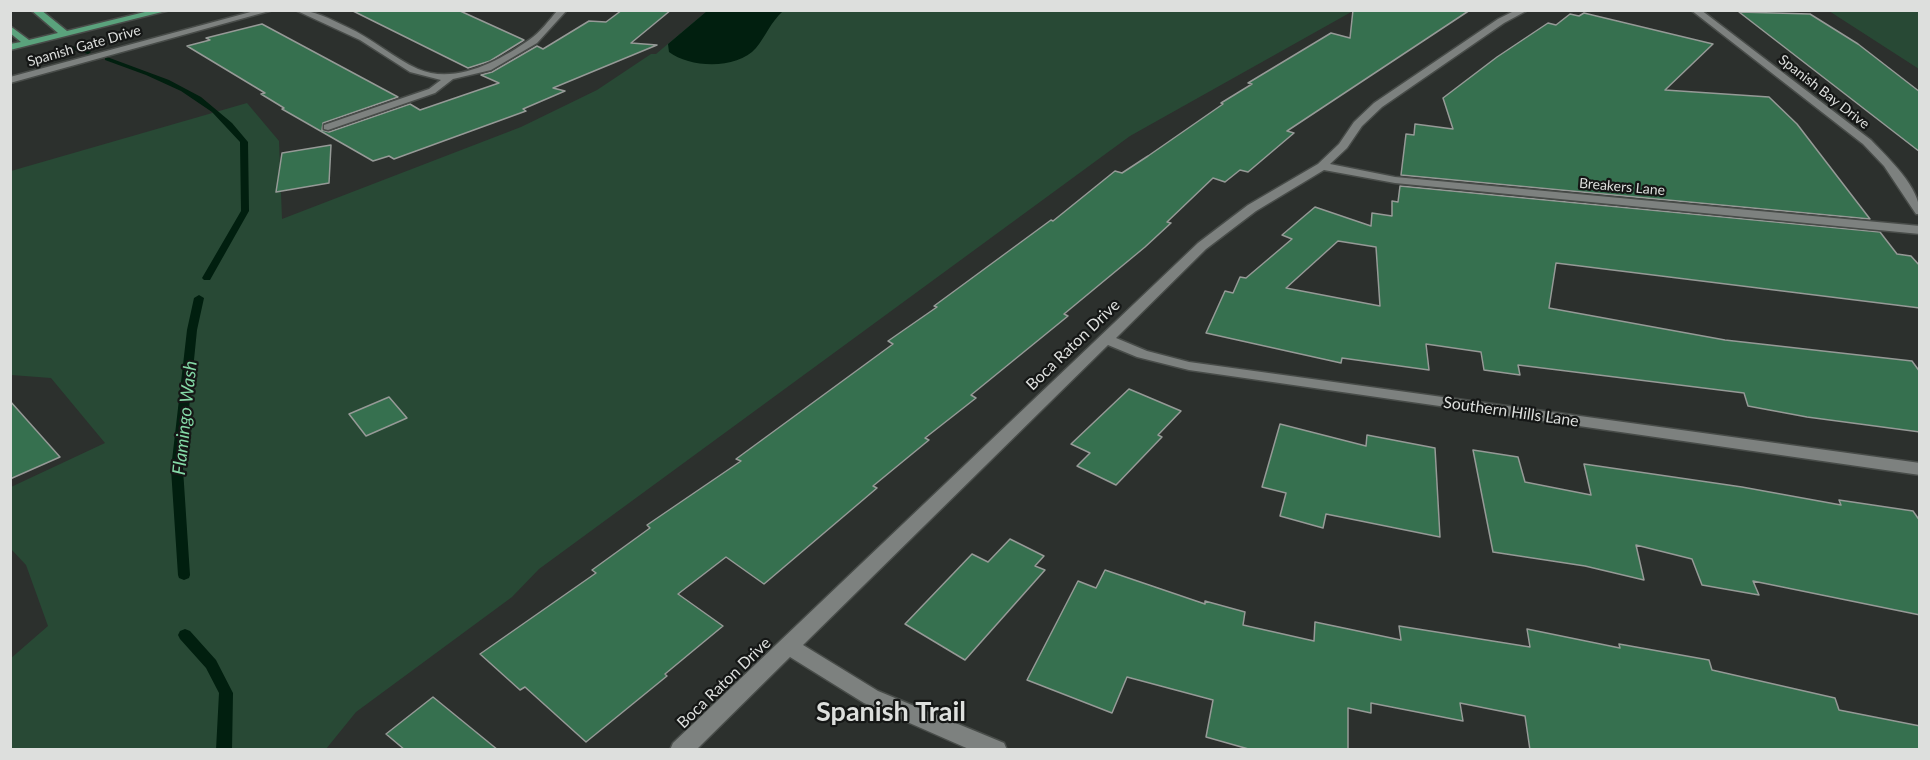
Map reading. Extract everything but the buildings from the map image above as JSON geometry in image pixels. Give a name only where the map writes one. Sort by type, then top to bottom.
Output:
[{"type":"main road","points":[[35,10],[65,34]]},
{"type":"main road","points":[[10,47],[166,10]]},
{"type":"main road","points":[[10,28],[28,43]]},
{"type":"street","name":"Spanish Gate Drive","points":[[10,80],[269,10]]},
{"type":"street","points":[[299,10],[363,38],[416,73],[430,77],[450,77],[480,71],[534,41],[563,10]]},
{"type":"street","name":"Boca Raton Drive","points":[[681,750],[1226,226],[1322,166],[1343,146],[1358,124],[1378,105],[1501,21],[1524,10]]},
{"type":"street","name":"Spanish Bay Drive","points":[[1695,10],[1866,142],[1888,164],[1920,211]]},
{"type":"street","points":[[327,127],[432,91],[450,77]]},
{"type":"street","name":"Breakers Lane","points":[[1322,166],[1395,180],[1920,230]]},
{"type":"street","name":"Southern Hills Lane","points":[[1106,339],[1142,354],[1189,366],[1920,469]]},
{"type":"street","points":[[788,646],[871,697],[996,750]]},
{"type":"shaded area","points":[[707,11],[1353,11],[1130,136],[539,569],[512,597],[356,712],[326,749],[11,749],[10,659],[48,626],[26,565],[11,549],[11,487],[105,443],[51,378],[11,375],[11,171],[247,103],[279,141],[282,219],[521,127],[597,90],[651,54],[656,54]]},
{"type":"shaded area","points":[[707,11],[783,11],[756,48],[737,60],[701,64],[669,52],[668,44]]},
{"type":"shaded area","points":[[1829,11],[1919,11],[1919,69]]},
{"type":"waterway","name":"Flamingo Wash","points":[[68,47],[88,52]]},
{"type":"waterway","name":"Flamingo Wash","points":[[107,59],[183,89],[214,110],[244,142],[245,211],[207,278]]},
{"type":"waterway","name":"Flamingo Wash","points":[[184,575],[177,469],[192,330],[199,298]]},
{"type":"waterway","name":"Flamingo Wash","points":[[185,635],[211,664],[226,693],[224,750]]},
{"type":"district","name":"Spanish Trail","points":[[891,712]]}]
